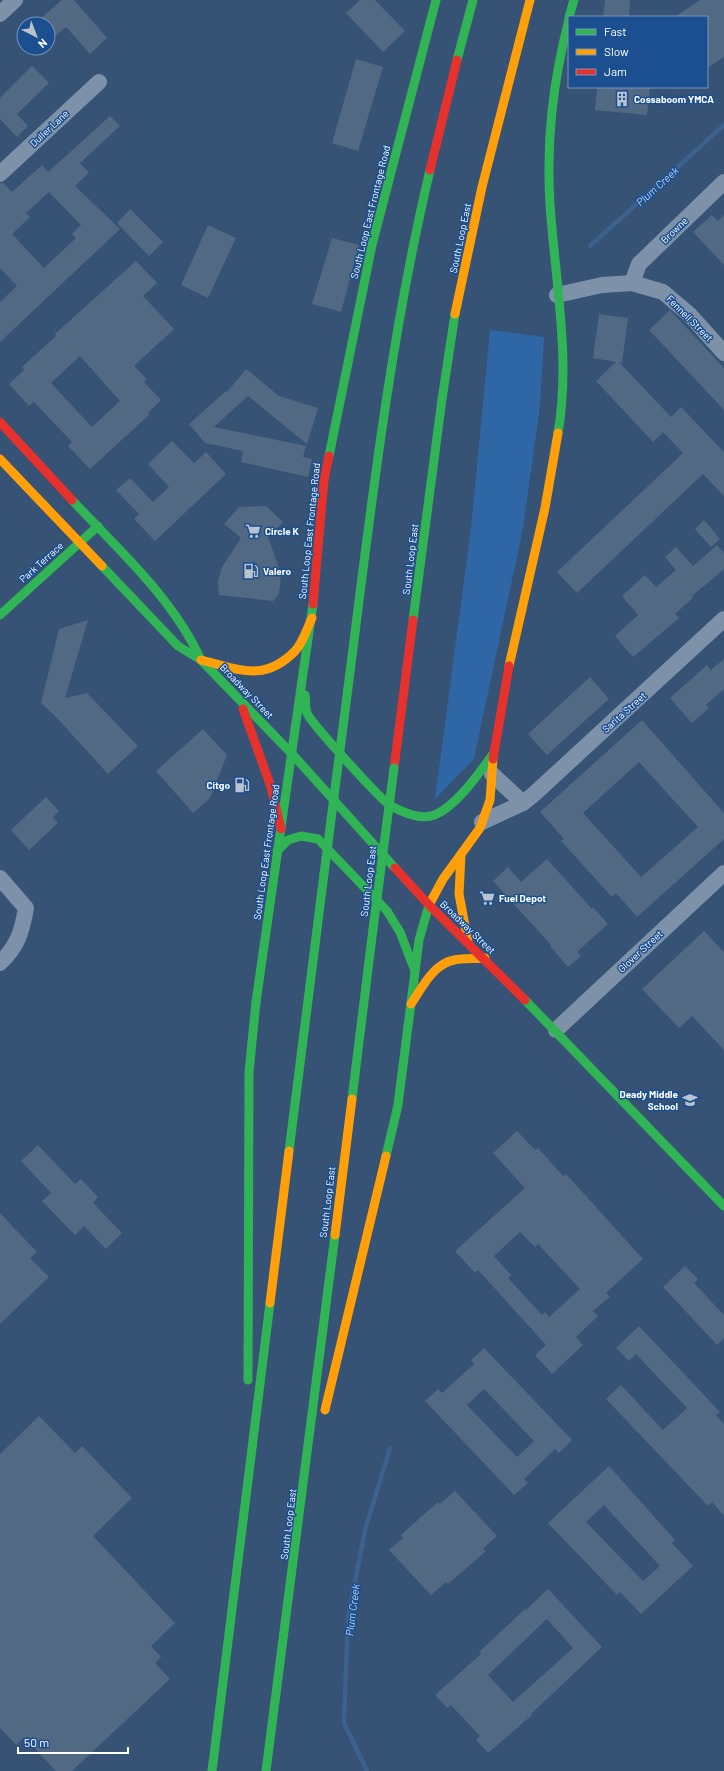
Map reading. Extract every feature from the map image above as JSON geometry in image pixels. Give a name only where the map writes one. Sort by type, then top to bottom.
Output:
[{"type":"main road","name":"South Loop East Frontage Road","points":[[248,1390],[249,1072],[256,1002],[280,829],[293,755],[312,618],[324,480],[372,245],[436,0]]},
{"type":"main road","points":[[212,1771],[260,1377],[388,386],[406,285],[430,173],[473,0]]},
{"type":"main road","name":"South Loop East","points":[[266,1771],[297,1545],[315,1384],[442,399],[457,303],[482,187],[530,0]]},
{"type":"main road","points":[[570,16],[574,0]]},
{"type":"main road","points":[[322,1421],[398,1105],[419,940],[429,905],[443,879],[461,855],[482,822],[490,800],[493,754],[510,662],[545,508],[560,420],[562,393],[561,328],[550,203],[549,144],[551,104],[568,22]]},
{"type":"main road","name":"Broadway Street","points":[[0,422],[98,526],[162,600],[190,636],[202,660]]},
{"type":"main road","name":"Broadway Street","points":[[0,459],[178,646],[202,660],[293,755],[429,905],[485,958],[556,1030],[724,1206]]},
{"type":"main road","name":"Park Terrace","points":[[0,615],[98,526]]},
{"type":"main road","points":[[202,660],[249,672],[261,671],[277,665],[296,650],[312,618]]},
{"type":"main road","points":[[303,676],[307,714],[322,734],[389,805],[410,815],[432,816],[449,805],[471,784],[493,754]]},
{"type":"main road","points":[[239,699],[271,787],[280,829]]},
{"type":"main road","points":[[277,851],[288,840],[301,836],[318,839],[387,911],[400,932],[416,971]]},
{"type":"main road","points":[[461,855],[459,894],[468,942]]},
{"type":"main road","points":[[411,1004],[428,978],[444,963],[460,959],[485,958]]},
{"type":"main road","points":[[238,1557],[247,1412]]},
{"type":"main road","points":[[297,1545],[319,1436]]},
{"type":"street","points":[[0,14],[15,0]]},
{"type":"street","name":"Duller Lane","points":[[0,174],[99,82]]},
{"type":"street","name":"Browne","points":[[632,283],[639,264],[724,182]]},
{"type":"street","name":"Fennell Street","points":[[557,296],[602,285],[632,283],[664,292],[690,315],[724,353]]},
{"type":"street","name":"Sarita Street","points":[[482,822],[523,803],[724,619]]},
{"type":"street","points":[[492,774],[523,803]]},
{"type":"street","name":"Glover Street","points":[[556,1030],[724,872]]},
{"type":"street","points":[[0,878],[26,908],[21,934],[8,956],[0,963]]},
{"type":"shaded area","points":[[490,330],[544,337],[540,406],[523,528],[474,759],[435,799],[471,528]]},
{"type":"building","points":[[62,0],[74,0],[107,38],[90,54],[66,27],[56,35],[56,16],[43,16]]},
{"type":"building","points":[[360,0],[375,0],[405,31],[383,52],[346,13]]},
{"type":"building","points":[[605,0],[630,0],[629,16],[603,16]]},
{"type":"building","points":[[700,0],[724,0],[724,57],[708,67],[708,16],[676,16]]},
{"type":"building","points":[[356,59],[383,67],[358,151],[332,143]]},
{"type":"building","points":[[32,66],[49,83],[17,114],[28,126],[17,137],[0,119],[0,98]]},
{"type":"building","name":"Cossaboom YMCA","points":[[597,88],[650,88],[647,115],[595,110]]},
{"type":"building","points":[[110,116],[120,126],[80,163],[89,173],[75,186],[120,229],[0,342],[0,302],[17,286],[0,268],[0,183],[3,183],[12,192],[42,165],[48,172]],"holes":[[[49,192],[81,225],[72,234],[76,238],[44,268],[12,234],[30,217],[26,213]]]},
{"type":"building","points":[[130,209],[163,242],[149,256],[117,223]]},
{"type":"building","points":[[712,215],[718,221],[724,215],[724,265],[693,232]]},
{"type":"building","points":[[208,225],[236,238],[208,298],[181,285]]},
{"type":"building","points":[[332,238],[359,245],[341,312],[312,304]]},
{"type":"building","points":[[136,261],[157,283],[143,296],[174,329],[134,366],[147,379],[144,382],[161,400],[148,413],[149,415],[90,469],[68,446],[72,442],[34,402],[29,406],[9,384],[24,370],[22,367],[56,336],[55,334]],"holes":[[[80,356],[120,401],[92,427],[51,383]]]},
{"type":"building","points":[[670,310],[724,368],[724,410],[649,330]]},
{"type":"building","points":[[599,314],[628,318],[622,363],[619,362],[671,417],[681,407],[724,452],[724,496],[703,474],[577,593],[557,572],[683,453],[663,432],[653,442],[596,381],[616,362],[593,358]]},
{"type":"building","points":[[246,369],[279,396],[318,408],[307,444],[248,396],[214,427],[306,446],[303,457],[312,459],[308,477],[241,462],[243,451],[205,443],[189,424],[226,391],[227,392]]},
{"type":"building","points":[[172,441],[194,463],[206,452],[226,474],[155,541],[134,519],[139,514],[116,490],[130,478],[153,502],[169,487],[148,464]]},
{"type":"building","name":"Valero","points":[[266,506],[283,522],[268,537],[281,574],[279,594],[273,601],[219,595],[218,581],[222,567],[241,538],[224,524],[239,507]]},
{"type":"building","points":[[704,520],[720,539],[711,547],[695,529]]},
{"type":"building","points":[[717,545],[724,553],[724,569],[692,596],[693,598],[675,614],[679,618],[633,657],[615,636],[638,615],[622,596],[645,575],[656,587],[676,570],[665,557],[676,547],[693,566]]},
{"type":"building","points":[[88,620],[65,698],[87,693],[138,746],[108,774],[58,719],[41,703],[59,629]]},
{"type":"building","points":[[724,659],[724,689],[706,705],[709,708],[692,723],[670,698],[707,665],[711,670]]},
{"type":"building","points":[[590,677],[609,699],[547,755],[528,734]]},
{"type":"building","points":[[642,720],[724,813],[724,839],[637,917],[616,893],[612,897],[561,841],[564,839],[540,812]],"holes":[[[639,762],[698,827],[641,877],[583,813]]]},
{"type":"building","points":[[203,729],[227,755],[210,798],[193,813],[156,771]]},
{"type":"building","points":[[46,797],[59,811],[53,817],[58,823],[29,850],[11,830]]},
{"type":"building","points":[[547,859],[592,909],[593,907],[608,924],[577,952],[581,956],[568,967],[550,946],[551,945],[493,881],[508,867],[521,882]]},
{"type":"building","points":[[704,931],[724,952],[724,1050],[692,1016],[679,1028],[642,989]]},
{"type":"building","points":[[517,1131],[535,1150],[538,1148],[563,1176],[566,1174],[643,1259],[606,1293],[610,1297],[593,1311],[598,1316],[576,1337],[583,1345],[552,1374],[535,1355],[546,1345],[478,1270],[475,1273],[455,1251],[525,1188],[493,1153]],"holes":[[[520,1232],[535,1247],[538,1244],[580,1289],[549,1317],[545,1312],[542,1315],[508,1278],[511,1275],[494,1256]]]},
{"type":"building","points":[[38,1145],[75,1184],[81,1179],[98,1197],[93,1203],[122,1233],[106,1249],[84,1226],[75,1235],[42,1201],[51,1193],[21,1161]]},
{"type":"building","points":[[0,1213],[37,1252],[30,1258],[49,1277],[0,1324]]},
{"type":"building","points":[[685,1266],[698,1279],[694,1283],[724,1315],[724,1338],[717,1345],[663,1287]]},
{"type":"building","points":[[639,1326],[720,1412],[716,1415],[724,1424],[724,1516],[712,1502],[708,1506],[606,1399],[621,1385],[663,1430],[687,1408],[636,1354],[629,1361],[616,1348]]},
{"type":"building","points":[[484,1348],[572,1440],[559,1453],[555,1449],[524,1479],[528,1483],[514,1495],[425,1401],[438,1389],[442,1393],[474,1364],[471,1360]],"holes":[[[484,1389],[534,1441],[517,1457],[467,1405]]]},
{"type":"building","points":[[39,1416],[75,1453],[82,1446],[132,1498],[93,1536],[175,1623],[151,1646],[161,1657],[155,1663],[170,1679],[72,1771],[56,1771],[24,1737],[16,1745],[0,1728],[0,1454]]},
{"type":"building","points":[[609,1466],[675,1540],[672,1543],[693,1566],[641,1614],[620,1592],[617,1595],[548,1523]],"holes":[[[604,1505],[660,1566],[643,1581],[586,1522]]]},
{"type":"building","points":[[455,1491],[497,1536],[483,1549],[486,1551],[448,1584],[446,1582],[431,1595],[389,1550],[403,1538],[401,1535],[438,1502],[440,1504]]},
{"type":"building","points":[[548,1589],[602,1647],[531,1714],[532,1715],[488,1753],[476,1740],[480,1736],[451,1705],[447,1708],[435,1695],[481,1654],[479,1652],[525,1609],[526,1610]],"holes":[[[547,1619],[573,1648],[513,1702],[488,1675]]]},
{"type":"waterway","name":"Plum Creek","points":[[590,246],[724,125]]},
{"type":"waterway","name":"Plum Creek","points":[[367,1771],[344,1723],[348,1618],[365,1530],[390,1448]]},
{"type":"traffic: fast","points":[[329,456],[372,245],[436,0]]},
{"type":"traffic: fast","points":[[457,60],[473,0]]},
{"type":"traffic: fast","points":[[569,16],[574,0]]},
{"type":"traffic: fast","points":[[558,433],[562,405],[563,376],[561,319],[550,204],[549,157],[555,88],[568,23]]},
{"type":"traffic: fast","points":[[344,719],[370,512],[390,375],[415,238],[430,170]]},
{"type":"traffic: fast","points":[[413,620],[442,399],[455,314]]},
{"type":"traffic: fast","points":[[72,500],[126,556],[160,595],[176,616],[201,660]]},
{"type":"traffic: fast","points":[[0,615],[98,526]]},
{"type":"traffic: fast","points":[[102,566],[178,646],[201,660],[293,755],[395,868]]},
{"type":"traffic: fast","points":[[256,1002],[313,604]]},
{"type":"traffic: fast","points":[[305,695],[307,713],[332,745],[385,801],[400,811],[421,817],[431,816],[440,812],[449,806],[466,790],[493,754]]},
{"type":"traffic: fast","points":[[324,874],[344,719]]},
{"type":"traffic: fast","points":[[373,929],[394,768]]},
{"type":"traffic: fast","points":[[277,851],[288,840],[301,836],[318,839],[387,911],[400,932],[415,971]]},
{"type":"traffic: fast","points":[[289,1151],[324,874]]},
{"type":"traffic: fast","points":[[386,1156],[398,1105],[419,940],[429,905]]},
{"type":"traffic: fast","points":[[352,1099],[373,929]]},
{"type":"traffic: fast","points":[[525,1000],[724,1206]]},
{"type":"traffic: fast","points":[[248,1380],[249,1072],[256,1002]]},
{"type":"traffic: fast","points":[[266,1771],[335,1235]]},
{"type":"traffic: fast","points":[[212,1771],[270,1303]]},
{"type":"traffic: slow","points":[[455,314],[482,187],[530,0]]},
{"type":"traffic: slow","points":[[509,666],[545,508],[558,433]]},
{"type":"traffic: slow","points":[[0,459],[102,566]]},
{"type":"traffic: slow","points":[[201,660],[239,670],[250,671],[272,667],[284,661],[298,648],[312,618]]},
{"type":"traffic: slow","points":[[429,905],[443,879],[480,828],[490,800],[493,759]]},
{"type":"traffic: slow","points":[[461,855],[459,894],[468,942]]},
{"type":"traffic: slow","points":[[411,1004],[424,984],[440,966],[454,960],[485,958]]},
{"type":"traffic: slow","points":[[335,1235],[352,1099]]},
{"type":"traffic: slow","points":[[270,1303],[289,1151]]},
{"type":"traffic: slow","points":[[325,1410],[386,1156]]},
{"type":"traffic: jam","points":[[430,170],[457,60]]},
{"type":"traffic: jam","points":[[0,422],[72,500]]},
{"type":"traffic: jam","points":[[313,604],[324,480],[329,456]]},
{"type":"traffic: jam","points":[[394,768],[413,620]]},
{"type":"traffic: jam","points":[[493,759],[509,666]]},
{"type":"traffic: jam","points":[[243,709],[271,787],[281,829]]},
{"type":"traffic: jam","points":[[395,868],[429,905],[525,1000]]},
{"type":"place","name":"Cossaboom YMCA","points":[[622,99]]},
{"type":"place","name":"Circle K","points":[[253,531]]},
{"type":"place","name":"Valero","points":[[251,571]]},
{"type":"place","name":"Citgo","points":[[242,785]]},
{"type":"place","name":"Fuel Depot","points":[[487,898]]},
{"type":"place","name":"Deady Middle School","points":[[690,1100]]}]
